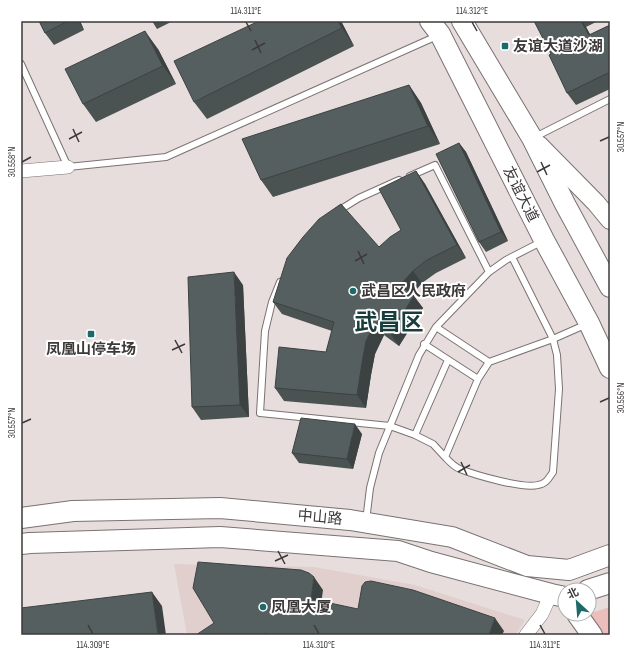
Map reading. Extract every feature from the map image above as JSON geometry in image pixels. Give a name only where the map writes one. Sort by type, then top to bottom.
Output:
[{"type":"main road","points":[[462,21],[532,138],[565,204],[610,287]]},
{"type":"main road","name":"友谊大道","points":[[435,28],[544,240],[589,323],[610,368]]},
{"type":"main road","points":[[532,138],[596,203],[610,220]]},
{"type":"main road","name":"中山路","points":[[21,518],[72,511],[220,508],[366,522],[452,537],[528,566],[569,570],[610,555]]},
{"type":"main road","name":"中山路","points":[[21,544],[220,537],[398,551],[431,562],[557,595]]},
{"type":"main road","points":[[597,588],[610,584]]},
{"type":"main road","points":[[583,622],[592,635]]},
{"type":"street","points":[[21,171],[68,167]]},
{"type":"street","points":[[526,635],[557,596]]},
{"type":"lane","points":[[21,64],[68,167],[166,157],[435,28]]},
{"type":"lane","points":[[532,138],[610,98]]},
{"type":"lane","points":[[330,217],[359,198],[435,165],[489,272]]},
{"type":"lane","points":[[366,522],[374,468],[424,344],[436,326],[497,265],[544,240]]},
{"type":"lane","points":[[281,278],[272,302],[265,331],[260,413],[390,426],[415,434],[433,444],[458,468],[512,484],[524,486],[538,485],[548,480],[553,472],[559,389],[557,355],[553,339],[512,257]]},
{"type":"lane","points":[[445,457],[478,379],[489,362],[553,339],[589,323]]},
{"type":"lane","points":[[436,326],[489,362]]},
{"type":"lane","points":[[424,344],[478,379]]},
{"type":"lane","points":[[415,434],[448,360]]},
{"type":"shaded area","points":[[174,564],[314,567],[415,585],[525,620],[515,635],[187,635]]},
{"type":"shaded area","points":[[610,607],[610,635],[602,635],[591,628],[590,622],[597,622],[597,611]]},
{"type":"building","points":[[39,21],[68,21],[45,33]]},
{"type":"building","points":[[259,21],[338,21],[342,28],[194,102],[174,61]]},
{"type":"building","points":[[534,21],[581,21],[589,35],[610,25],[610,72],[567,93],[549,55],[551,54]]},
{"type":"building","points":[[145,31],[163,66],[83,104],[65,69]]},
{"type":"building","points":[[409,85],[428,126],[261,180],[242,139]]},
{"type":"building","points":[[459,143],[501,232],[479,242],[436,154]]},
{"type":"building","name":"武昌区人民政府","points":[[416,171],[457,245],[427,260],[413,271],[400,285],[414,296],[390,333],[375,323],[366,341],[357,395],[275,388],[279,347],[326,352],[334,322],[273,302],[287,258],[319,219],[341,204],[379,247],[401,230],[379,189]]},
{"type":"building","points":[[234,272],[240,405],[192,407],[188,277]]},
{"type":"building","points":[[301,418],[355,424],[347,459],[292,453]]},
{"type":"building","name":"凤凰大厦","points":[[198,562],[301,570],[314,577],[311,599],[358,609],[362,586],[365,582],[371,581],[413,590],[495,618],[489,635],[265,635],[266,633],[262,635],[196,635],[214,623],[193,588]]},
{"type":"building","points":[[152,592],[158,635],[21,635],[21,608]]},
{"type":"place","name":"友谊大道沙湖","points":[[505,46]]},
{"type":"place","name":"武昌区人民政府","points":[[353,291]]},
{"type":"place","name":"凤凰山停车场","points":[[91,334]]},
{"type":"place","name":"凤凰大厦","points":[[263,607]]},
{"type":"district","name":"武昌区","points":[[389,322]]}]
